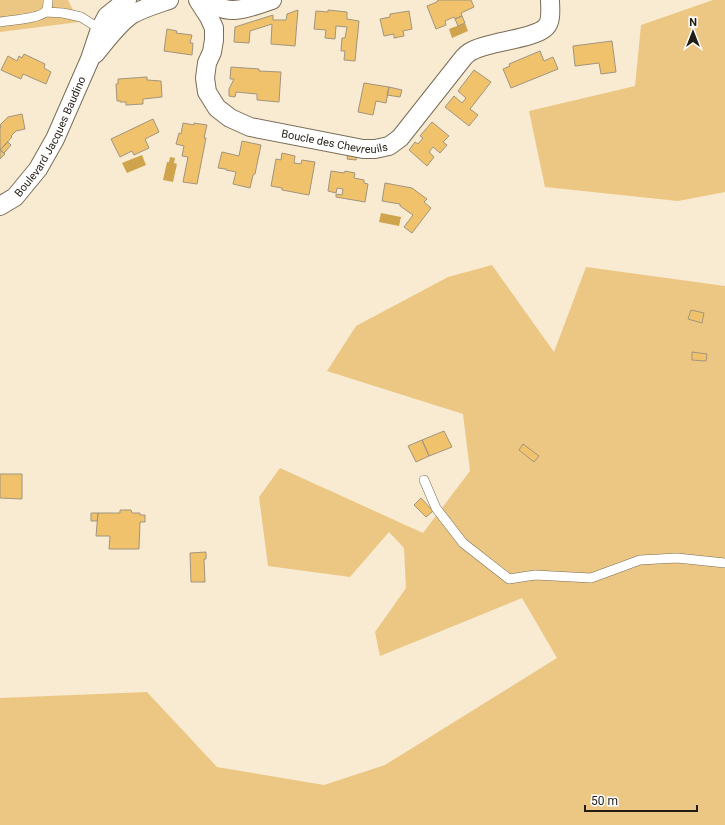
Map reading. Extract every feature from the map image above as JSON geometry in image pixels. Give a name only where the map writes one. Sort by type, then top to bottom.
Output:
[{"type":"street","name":"Boulevard Jacques Baudino","points":[[0,206],[15,197],[38,168],[55,139],[90,59],[100,29],[107,16],[127,0]]},
{"type":"street","name":"Boulevard Jacques Baudino","points":[[90,59],[120,25],[131,15],[169,0]]},
{"type":"street","points":[[186,0],[193,0]]},
{"type":"street","name":"Boucle des Chevreuils","points":[[198,0],[214,28],[212,52],[207,63],[205,78],[207,92],[217,108],[230,118],[250,127],[363,149],[375,149],[389,146],[400,138],[464,57],[474,50],[537,34],[546,27],[550,18],[550,0]]},
{"type":"street","points":[[211,0],[220,8],[230,10],[245,9],[272,0]]},
{"type":"lane","points":[[46,12],[48,0]]},
{"type":"lane","points":[[0,22],[38,16],[46,12],[64,13],[81,17],[100,29]]},
{"type":"lane","points":[[424,480],[436,508],[463,543],[509,579],[535,575],[591,578],[640,560],[677,558],[725,563]]},
{"type":"shaded area","points":[[0,0],[68,0],[79,22],[0,32]]},
{"type":"shaded area","points":[[713,0],[725,0],[725,192],[678,201],[545,187],[529,111],[635,86],[641,25]]},
{"type":"shaded area","points":[[465,23],[468,31],[452,38],[449,29]]},
{"type":"shaded area","points":[[142,155],[146,165],[127,173],[122,163]]},
{"type":"shaded area","points":[[170,157],[175,158],[174,163],[177,164],[173,182],[163,180],[167,162],[169,162]]},
{"type":"shaded area","points":[[381,213],[401,217],[399,226],[379,222]]},
{"type":"shaded area","points":[[492,265],[554,352],[586,267],[725,286],[725,825],[0,825],[0,698],[147,692],[217,767],[324,785],[385,765],[557,658],[522,598],[380,656],[375,632],[406,588],[404,548],[389,532],[350,577],[268,566],[259,497],[280,468],[423,533],[470,471],[463,414],[327,371],[356,326],[448,277]]},
{"type":"building","points":[[439,0],[471,0],[474,7],[461,13],[462,16],[455,19],[454,17],[445,21],[446,25],[436,29],[427,6]]},
{"type":"building","points":[[298,10],[295,46],[271,44],[272,24],[250,31],[249,43],[234,42],[235,27],[273,15],[273,20],[286,20],[287,14]]},
{"type":"building","points":[[328,10],[347,12],[347,19],[359,21],[355,61],[344,60],[345,51],[341,51],[342,38],[345,38],[347,27],[336,26],[335,39],[325,38],[326,30],[314,29],[316,11],[328,12]]},
{"type":"building","points":[[409,11],[412,29],[403,31],[404,36],[394,38],[394,34],[384,36],[380,19],[390,17],[390,14]]},
{"type":"building","points":[[462,16],[465,23],[458,26],[455,19]]},
{"type":"building","points":[[167,29],[177,31],[176,33],[192,35],[190,43],[193,43],[192,55],[164,51]]},
{"type":"building","points":[[612,41],[616,72],[601,74],[599,63],[575,66],[573,46]]},
{"type":"building","points":[[540,51],[544,61],[553,57],[558,69],[511,88],[503,69],[510,66],[509,64]]},
{"type":"building","points":[[24,54],[45,64],[44,68],[51,72],[46,84],[23,74],[21,79],[1,70],[8,56],[17,61],[19,56],[22,58]]},
{"type":"building","points":[[231,67],[281,72],[279,102],[257,100],[257,94],[236,92],[235,97],[229,96],[229,89],[234,79],[230,79]]},
{"type":"building","points":[[474,70],[491,82],[470,109],[478,115],[469,126],[445,107],[454,96],[462,103],[466,98],[458,91]]},
{"type":"building","points":[[147,77],[147,80],[161,81],[162,97],[143,99],[143,104],[126,105],[126,102],[117,101],[116,84],[118,84],[118,79]]},
{"type":"building","points":[[364,83],[389,87],[386,103],[376,101],[373,115],[358,112]]},
{"type":"building","points":[[389,87],[402,90],[400,97],[387,95]]},
{"type":"building","points":[[22,114],[25,129],[16,131],[0,150],[0,125],[8,117]]},
{"type":"building","points":[[153,119],[159,132],[145,139],[149,148],[134,155],[132,151],[120,157],[111,139]]},
{"type":"building","points":[[432,122],[449,136],[443,142],[447,145],[440,153],[433,147],[429,152],[434,157],[427,166],[409,150],[415,142],[418,144],[423,138],[420,136]]},
{"type":"building","points":[[183,123],[207,125],[197,184],[183,182],[188,157],[182,156],[184,146],[176,144],[179,133],[181,134]]},
{"type":"building","points":[[242,141],[261,145],[255,174],[253,175],[250,188],[233,184],[236,172],[218,168],[222,152],[239,156]]},
{"type":"building","points":[[8,142],[11,145],[4,153],[0,150]]},
{"type":"building","points":[[0,150],[5,154],[0,159]]},
{"type":"building","points":[[282,153],[295,156],[294,163],[301,164],[302,160],[315,162],[309,195],[282,190],[282,188],[271,186],[276,159],[281,160]]},
{"type":"building","points":[[348,154],[357,156],[356,160],[347,159]]},
{"type":"building","points":[[331,171],[355,173],[354,178],[364,180],[364,183],[368,184],[365,202],[336,197],[336,194],[342,195],[343,189],[337,188],[336,193],[328,191]]},
{"type":"building","points":[[385,183],[412,188],[427,199],[424,202],[431,208],[412,233],[404,227],[413,215],[400,206],[400,204],[382,201]]},
{"type":"building","points":[[691,310],[704,313],[702,323],[688,319]]},
{"type":"building","points":[[692,352],[707,354],[706,361],[692,360]]},
{"type":"building","points":[[444,431],[452,447],[429,456],[422,440]]},
{"type":"building","points":[[422,440],[429,456],[416,462],[408,446]]},
{"type":"building","points":[[523,444],[539,456],[534,462],[519,450]]},
{"type":"building","points":[[0,474],[22,474],[22,499],[0,498]]},
{"type":"building","points":[[421,498],[433,511],[426,517],[414,505]]},
{"type":"building","points":[[120,510],[131,510],[132,513],[140,513],[140,515],[145,515],[145,522],[140,522],[139,549],[109,549],[110,536],[96,536],[98,513],[120,513]]},
{"type":"building","points":[[91,513],[98,513],[97,521],[91,521]]},
{"type":"building","points":[[206,552],[206,559],[204,559],[205,582],[191,582],[190,553]]}]
